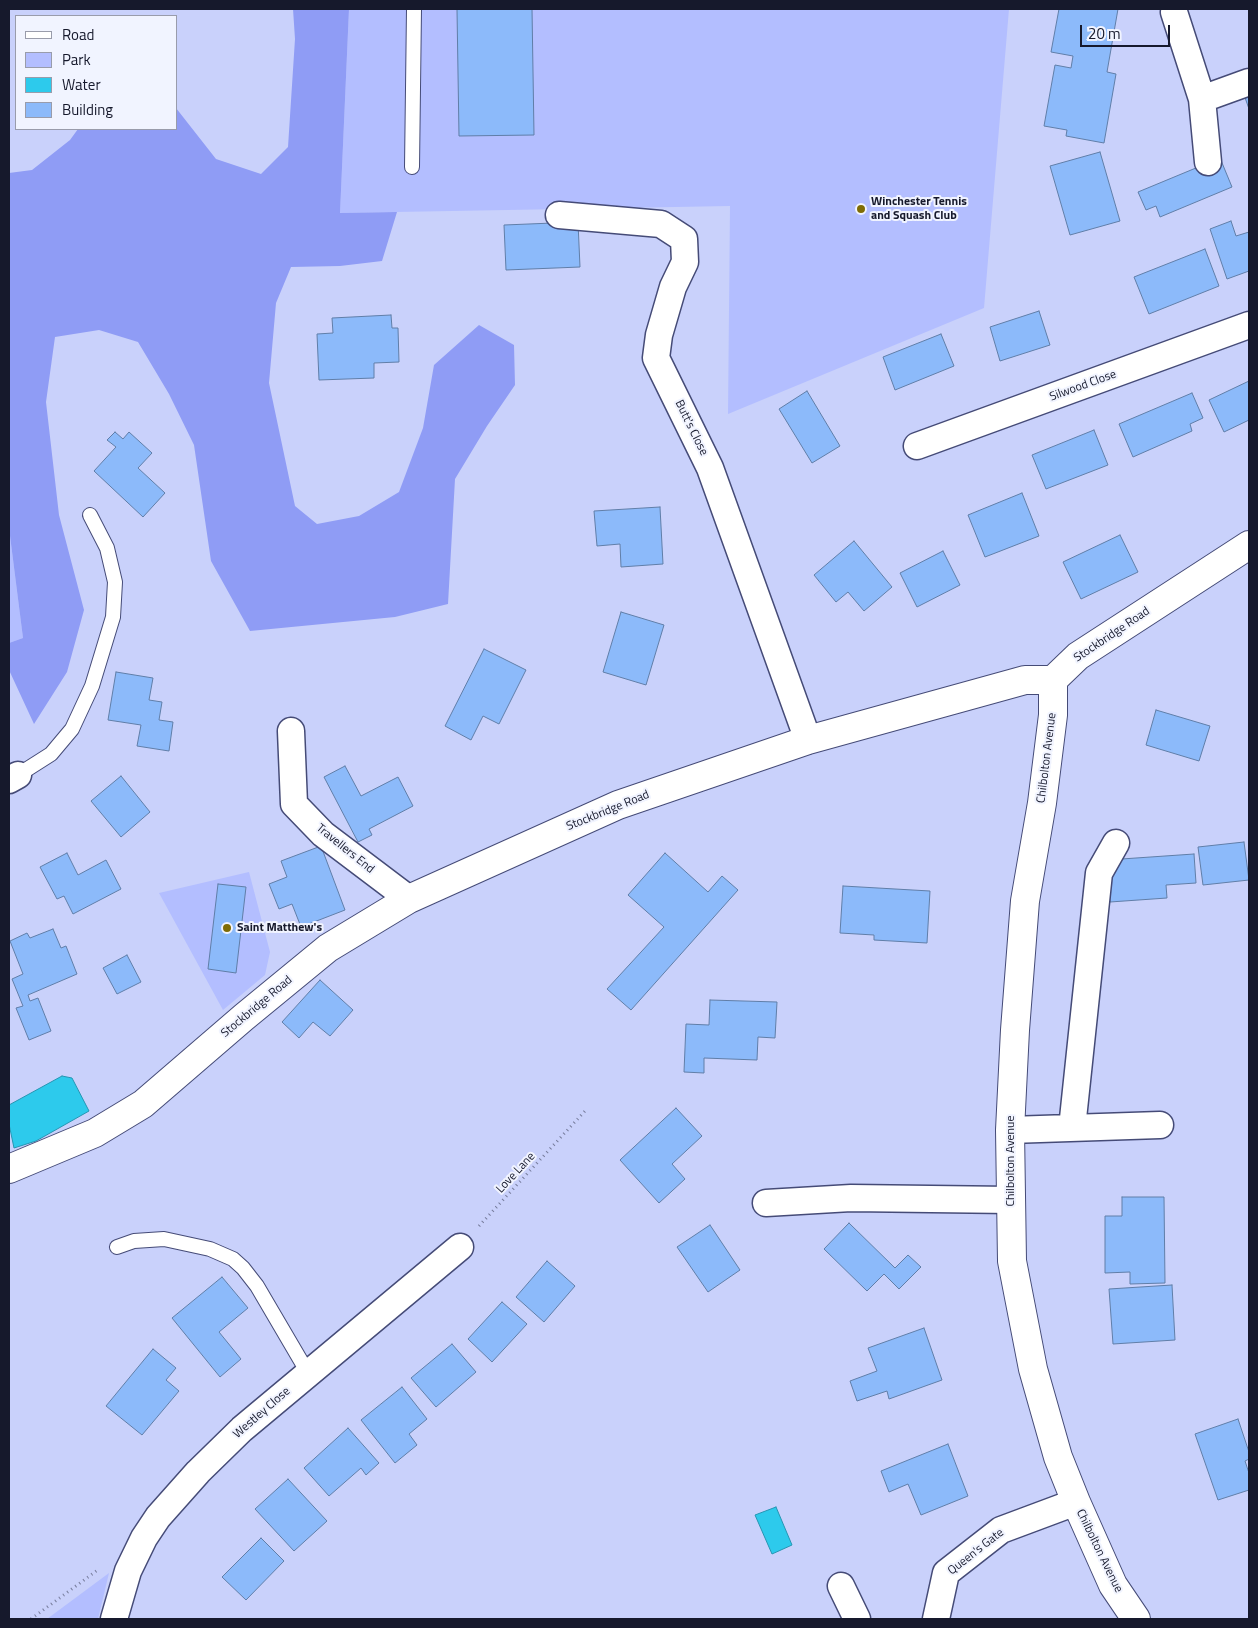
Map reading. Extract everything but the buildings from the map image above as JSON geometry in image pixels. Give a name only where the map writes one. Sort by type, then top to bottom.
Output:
[{"type":"main road","name":"Stockbridge Road","points":[[9,1169],[95,1133],[143,1104],[328,948],[409,899],[618,804],[808,740],[1025,680],[1052,680],[1078,656],[1249,545]]},
{"type":"main road","name":"Chilbolton Avenue","points":[[1052,680],[1053,715],[1043,793],[1025,902],[1015,1030],[1010,1130],[1012,1261],[1033,1369],[1058,1457],[1113,1585],[1136,1619]]},
{"type":"street","points":[[1174,12],[1202,99],[1208,162]]},
{"type":"street","points":[[1202,99],[1249,82]]},
{"type":"street","name":"Butt's Close","points":[[559,216],[661,224],[684,238],[685,262],[673,287],[659,335],[656,358],[710,468],[808,740]]},
{"type":"street","name":"Silwood Close","points":[[917,446],[1249,325]]},
{"type":"street","name":"Travellers End","points":[[291,731],[294,804],[323,834],[409,899]]},
{"type":"street","points":[[1072,1128],[1099,873],[1116,843]]},
{"type":"street","points":[[1010,1130],[1160,1125]]},
{"type":"street","points":[[766,1203],[851,1198],[1011,1200]]},
{"type":"street","name":"Westley Close","points":[[114,1619],[128,1571],[144,1538],[158,1517],[198,1472],[242,1429],[460,1247]]},
{"type":"street","name":"Queen's Gate","points":[[936,1619],[946,1573],[1001,1530],[1076,1502]]},
{"type":"street","points":[[841,1586],[857,1619]]},
{"type":"lane","points":[[412,167],[414,9]]},
{"type":"lane","points":[[13,777],[51,754],[72,729],[92,686],[113,617],[115,582],[107,548],[90,515]]},
{"type":"lane","points":[[117,1246],[134,1241],[164,1239],[210,1248],[232,1258],[243,1268],[256,1286],[308,1374]]},
{"type":"path","name":"Love Lane","points":[[460,1247],[585,1111]]},
{"type":"path","points":[[31,1619],[105,1565]]},
{"type":"green space","name":"Winchester Tennis and Squash Club","points":[[349,9],[1009,9],[984,308],[728,414],[730,206],[340,213]]},
{"type":"green space","points":[[9,528],[23,638],[9,643]]},
{"type":"green space","points":[[249,872],[270,952],[265,975],[223,1010],[159,893]]},
{"type":"green space","points":[[109,1573],[98,1619],[47,1619]]},
{"type":"shaded area","points":[[293,9],[349,9],[340,213],[397,212],[382,261],[340,266],[291,267],[276,303],[269,383],[295,506],[317,524],[359,516],[399,492],[423,428],[434,365],[479,325],[514,345],[515,385],[487,426],[455,479],[448,604],[395,617],[250,631],[211,561],[194,445],[169,394],[138,342],[99,330],[55,337],[46,402],[59,515],[84,610],[67,672],[34,724],[9,670],[9,643],[23,638],[9,528],[9,173],[32,170],[70,140],[77,130],[178,130],[178,111],[216,159],[261,174],[288,147],[295,39]]},
{"type":"water","points":[[62,1076],[72,1078],[89,1111],[36,1141],[14,1148],[9,1124],[9,1105]]},
{"type":"water","points":[[776,1507],[792,1545],[772,1554],[755,1515]]},
{"type":"place","name":"Winchester Tennis and Squash Club","points":[[861,209]]},
{"type":"place","name":"Saint Matthew's","points":[[227,928]]}]
